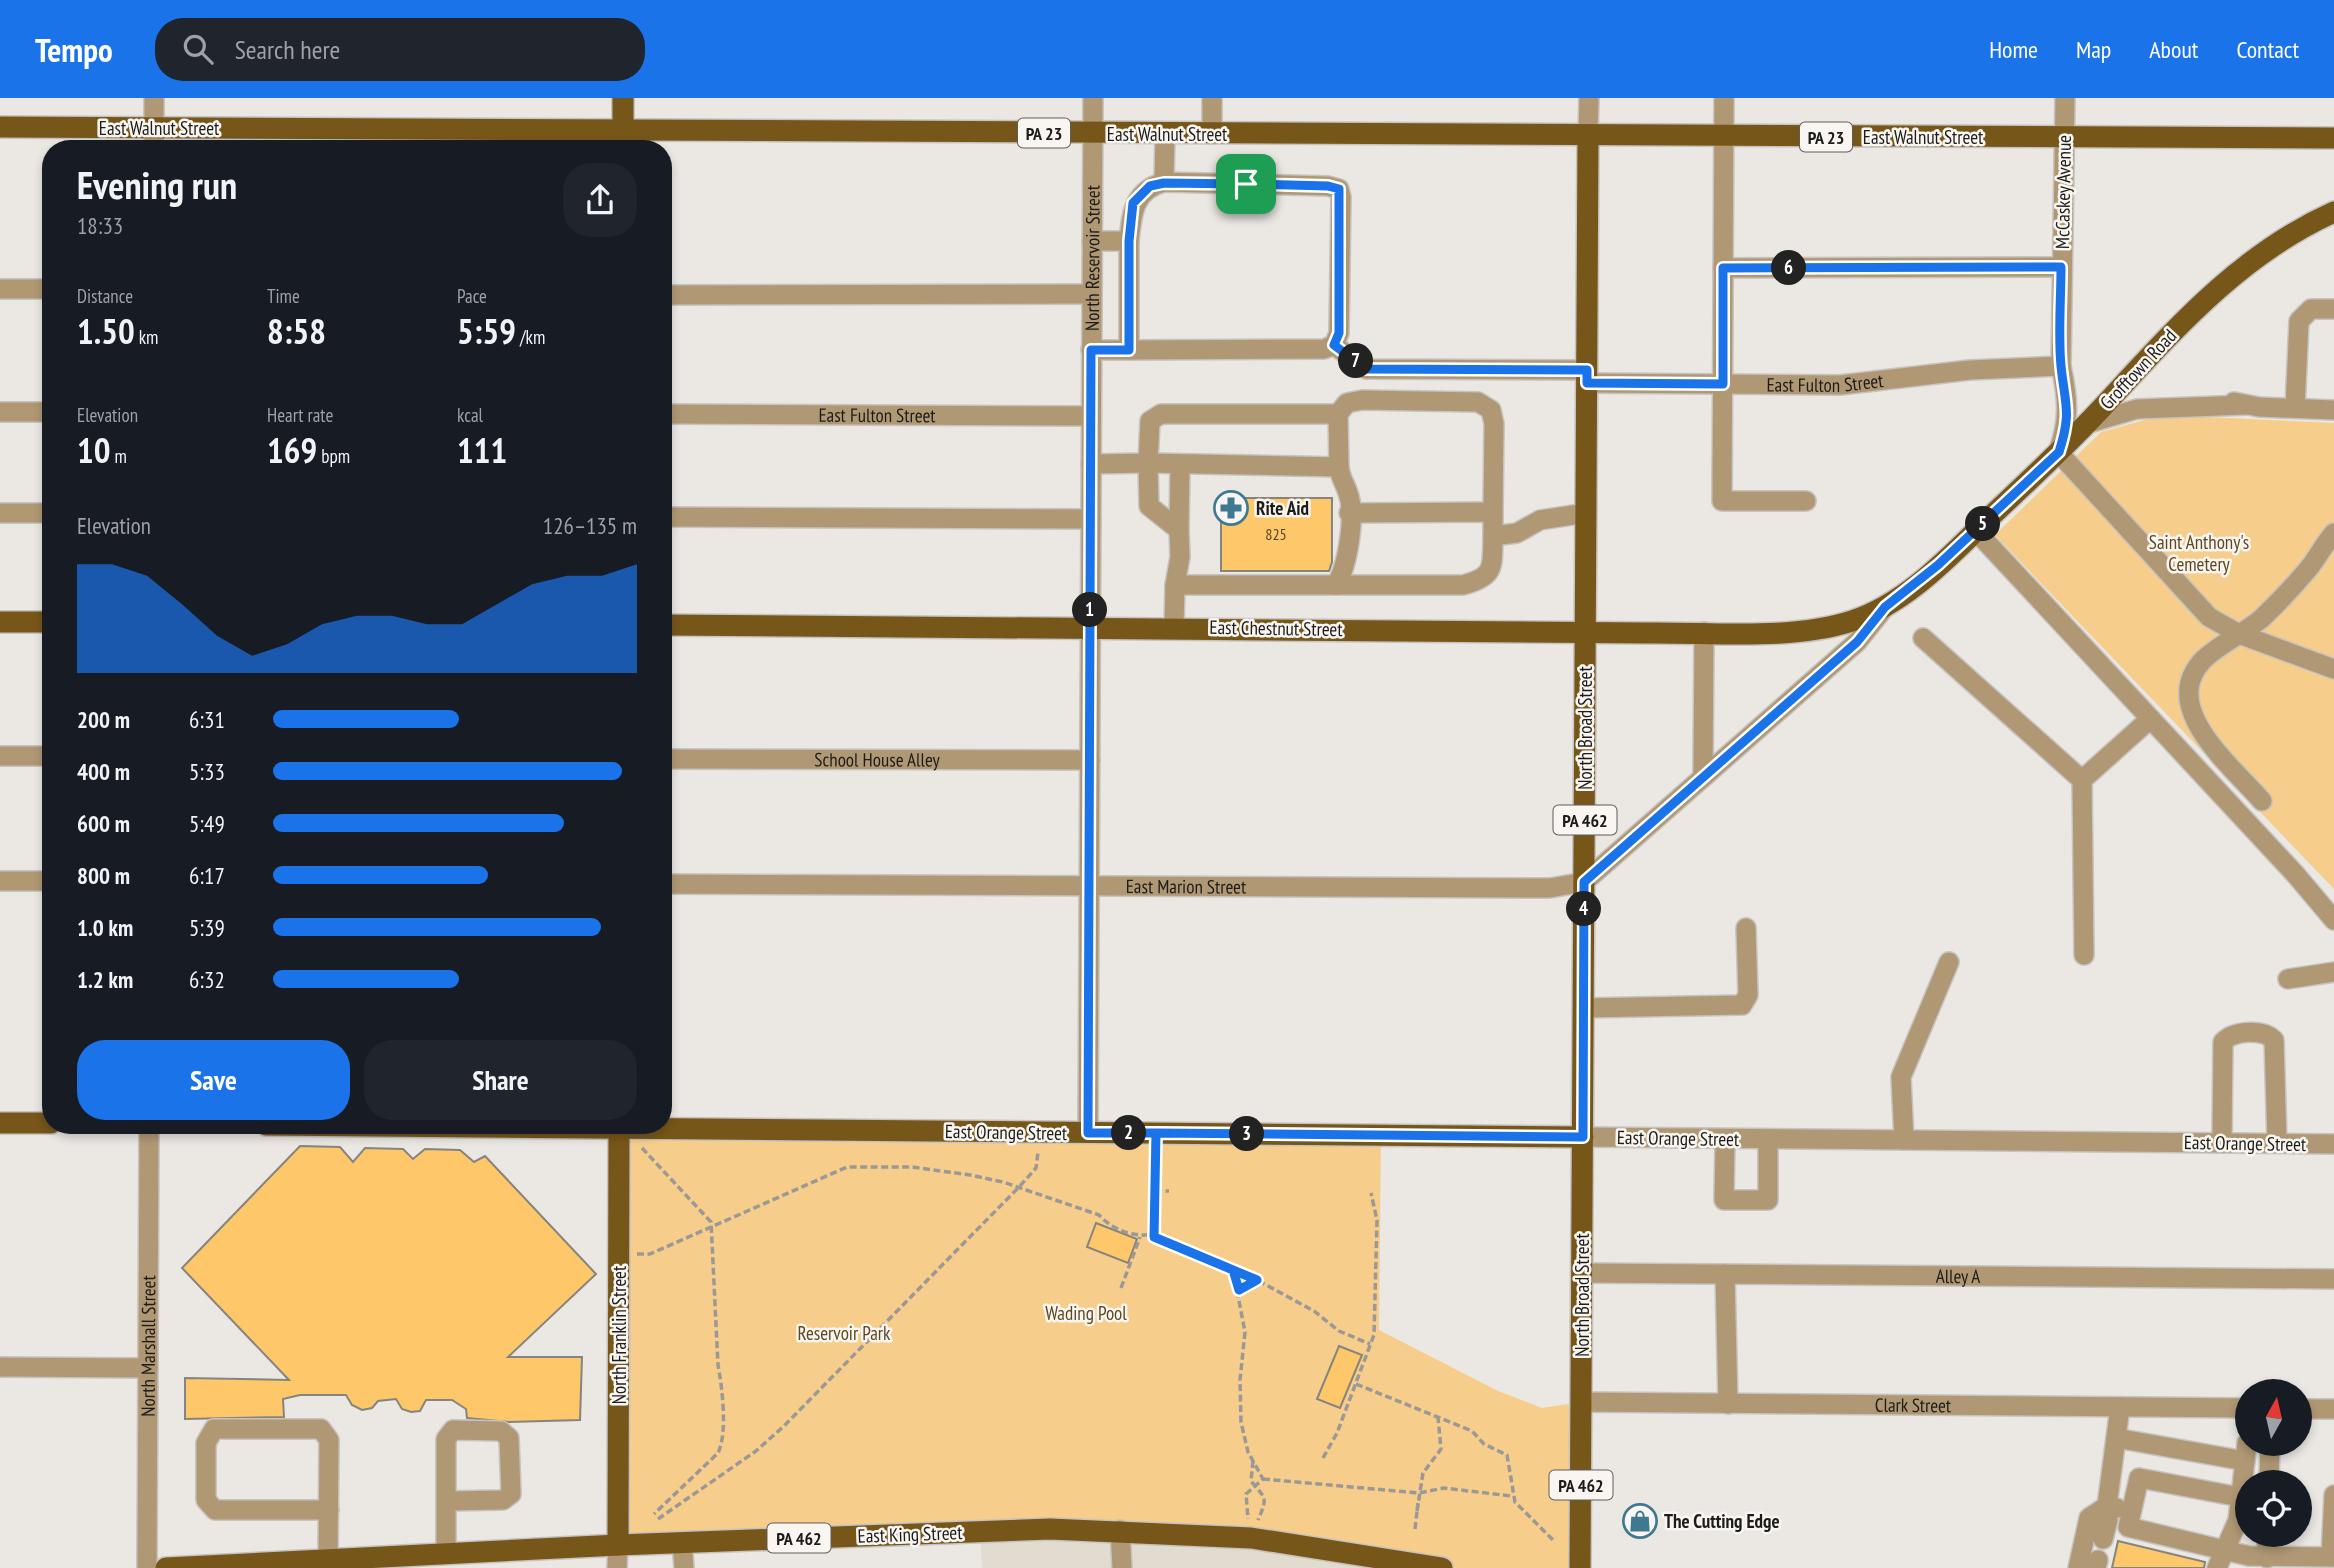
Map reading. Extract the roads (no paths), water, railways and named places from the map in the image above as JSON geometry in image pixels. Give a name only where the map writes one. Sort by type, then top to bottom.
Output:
[{"type":"main road","points":[[623,98],[623,140]]},
{"type":"main road","name":"East Walnut Street","points":[[0,127],[154,138],[623,140],[1092,133],[2334,138]]},
{"type":"main road","name":"North Broad Street","points":[[1580,1568],[1588,136]]},
{"type":"main road","name":"Grofftown Road","points":[[1885,607],[1916,584],[1976,531],[2059,452],[2217,288],[2265,251],[2334,212]]},
{"type":"main road","name":"East Chestnut Street","points":[[672,625],[1703,632],[1812,630],[1852,621],[1885,607]]},
{"type":"main road","points":[[0,622],[42,622]]},
{"type":"main road","points":[[0,1123],[42,1124]]},
{"type":"main road","name":"East Orange Street","points":[[672,1128],[1583,1137]]},
{"type":"main road","name":"North Franklin Street","points":[[618,1545],[619,1134]]},
{"type":"main road","name":"East King Street","points":[[166,1568],[682,1542],[980,1531],[1120,1530],[1251,1538],[1442,1568]]},
{"type":"street","points":[[154,98],[154,138]]},
{"type":"street","name":"North Reservoir Street","points":[[1088,1133],[1093,98]]},
{"type":"street","points":[[1212,98],[1212,134]]},
{"type":"street","name":"North Broad Street","points":[[1588,136],[1589,98]]},
{"type":"street","points":[[1724,98],[1721,501],[1806,501]]},
{"type":"street","name":"McCaskey Avenue","points":[[2059,452],[2066,432],[2068,408],[2061,366],[2065,98]]},
{"type":"street","points":[[1164,183],[1165,134]]},
{"type":"street","points":[[1091,350],[1129,350],[1324,349],[1334,345],[1339,333],[1339,189],[1328,186],[1164,183],[1150,186],[1133,203],[1129,241],[1129,350]]},
{"type":"street","points":[[1092,241],[1129,241]]},
{"type":"street","points":[[1723,268],[2061,267]]},
{"type":"street","points":[[0,289],[42,289]]},
{"type":"street","points":[[672,295],[1092,294]]},
{"type":"street","points":[[2295,408],[2299,320],[2311,309],[2334,309]]},
{"type":"street","name":"East Fulton Street","points":[[1334,345],[1366,369],[1587,376],[1723,384],[1840,385],[1970,370],[2061,366]]},
{"type":"street","points":[[2216,396],[2246,405]]},
{"type":"street","points":[[1175,585],[1198,584],[1336,585],[1463,585],[1483,579],[1492,567],[1494,424],[1491,410],[1478,401],[1362,400],[1347,403],[1339,414],[1339,473],[1349,494],[1349,513],[1345,569],[1336,585]]},
{"type":"street","points":[[2086,424],[2137,409],[2246,405],[2334,410]]},
{"type":"street","points":[[0,412],[42,412]]},
{"type":"street","name":"East Fulton Street","points":[[672,414],[1091,416]]},
{"type":"street","points":[[1179,530],[1149,506],[1150,421],[1161,414],[1339,414]]},
{"type":"street","points":[[2059,452],[2092,492],[2209,617],[2239,634],[2332,665]]},
{"type":"street","points":[[1091,464],[1180,464],[1339,473]]},
{"type":"street","points":[[1174,627],[1175,585],[1180,557],[1180,464]]},
{"type":"street","points":[[1349,513],[1493,512]]},
{"type":"street","points":[[0,513],[42,513]]},
{"type":"street","points":[[1493,536],[1517,533],[1540,520],[1586,513]]},
{"type":"street","points":[[672,517],[1091,519]]},
{"type":"street","points":[[1976,531],[2296,875],[2334,920]]},
{"type":"street","points":[[2262,801],[2199,728],[2190,709],[2192,676],[2212,652],[2279,602],[2334,534]]},
{"type":"street","name":"Grofftown Road","points":[[1584,882],[1857,642],[1885,607]]},
{"type":"street","points":[[1703,632],[1703,777]]},
{"type":"street","points":[[1923,638],[2082,780],[2084,955]]},
{"type":"street","points":[[2082,780],[2150,719]]},
{"type":"street","points":[[0,756],[42,756]]},
{"type":"street","name":"School House Alley","points":[[672,759],[1090,760]]},
{"type":"street","points":[[0,881],[42,881]]},
{"type":"street","name":"East Marion Street","points":[[672,884],[1550,888],[1584,882]]},
{"type":"street","points":[[1583,1008],[1742,1005],[1748,995],[1746,928]]},
{"type":"street","points":[[1904,1140],[1901,1077],[1949,962]]},
{"type":"street","points":[[2288,979],[2334,972]]},
{"type":"street","points":[[2222,1143],[2223,1042],[2227,1037],[2252,1033],[2269,1035],[2274,1040],[2277,1143]]},
{"type":"street","name":"North Marshall Street","points":[[147,1568],[149,1134]]},
{"type":"street","name":"East Orange Street","points":[[1583,1137],[2334,1144]]},
{"type":"street","points":[[1725,1139],[1724,1200],[1768,1200],[1768,1139]]},
{"type":"street","name":"Alley A","points":[[1582,1273],[2334,1279]]},
{"type":"street","points":[[1725,1274],[1728,1404]]},
{"type":"street","points":[[0,1367],[148,1368]]},
{"type":"street","name":"Clark Street","points":[[1581,1402],[2235,1408]]},
{"type":"street","points":[[2103,1539],[2108,1520],[2107,1506],[2120,1407]]},
{"type":"street","points":[[2312,1409],[2334,1409]]},
{"type":"street","points":[[328,1560],[329,1510],[329,1440],[321,1429],[214,1429],[206,1443],[206,1500],[215,1510],[329,1510]]},
{"type":"street","points":[[446,1501],[503,1500],[511,1494],[509,1438],[501,1431],[453,1430],[446,1439],[446,1501],[446,1554]]},
{"type":"street","points":[[2116,1438],[2235,1451]]},
{"type":"street","points":[[2130,1520],[2139,1478],[2235,1496]]},
{"type":"street","points":[[2107,1506],[2130,1520],[2221,1559],[2254,1561],[2333,1557],[2334,1495]]},
{"type":"street","points":[[2078,1568],[2089,1518],[2107,1506]]},
{"type":"street","points":[[2221,1559],[2235,1527]]},
{"type":"street","points":[[1120,1530],[1122,1568]]},
{"type":"street","points":[[682,1542],[684,1568]]},
{"type":"street","points":[[617,1568],[618,1545]]},
{"type":"place","name":"Rite Aid","points":[[1231,508]]},
{"type":"place","name":"The Cutting Edge","points":[[1640,1521]]},
{"type":"park label","name":"Saint Anthony's Cemetery","points":[[2199,553]]},
{"type":"park label","name":"Wading Pool","points":[[1086,1313]]},
{"type":"park label","name":"Reservoir Park","points":[[844,1333]]}]
